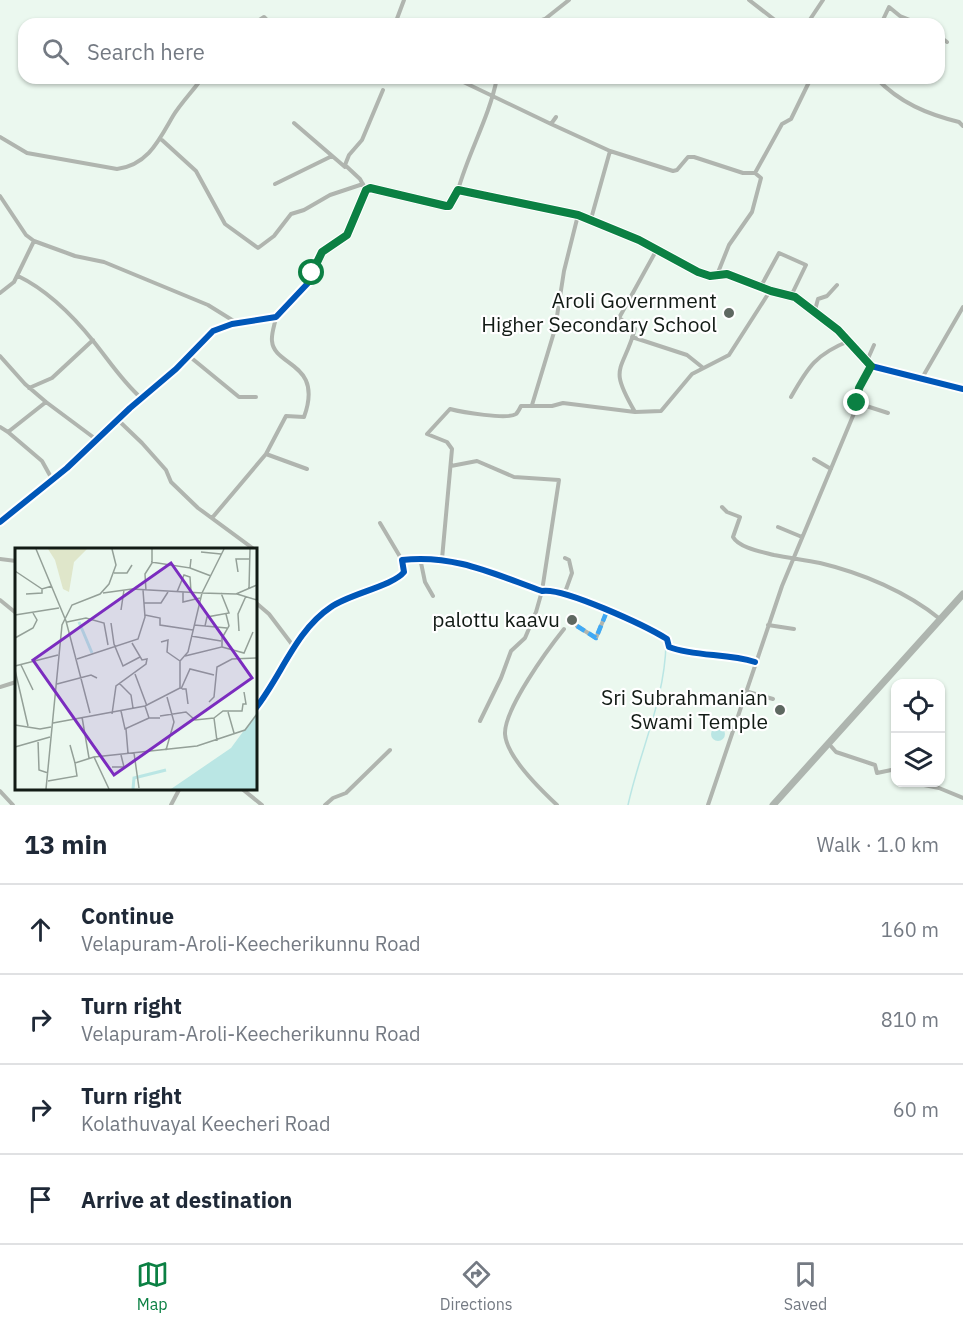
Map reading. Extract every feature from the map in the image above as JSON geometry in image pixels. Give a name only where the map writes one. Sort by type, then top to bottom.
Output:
[{"type":"highway","points":[[773,805],[963,594]]},
{"type":"street","points":[[397,18],[404,0]]},
{"type":"street","points":[[546,18],[569,0]]},
{"type":"street","points":[[749,0],[772,18]]},
{"type":"street","points":[[811,18],[823,0]]},
{"type":"street","points":[[883,18],[888,7],[905,18]]},
{"type":"street","points":[[0,137],[27,153],[117,169],[126,168],[140,161],[162,140],[173,116],[197,84]]},
{"type":"street","points":[[467,84],[610,151],[673,171],[677,171],[688,157],[694,157],[743,173],[754,173],[761,178],[755,205],[729,245],[716,275]]},
{"type":"street","points":[[366,190],[400,194],[449,206],[458,190],[470,154],[485,123],[495,84]]},
{"type":"street","points":[[754,173],[782,124],[791,119],[808,84]]},
{"type":"street","points":[[883,84],[919,111],[960,122],[963,126]]},
{"type":"street","points":[[345,167],[349,155],[362,140],[383,90]]},
{"type":"street","points":[[551,124],[556,117]]},
{"type":"street","points":[[212,518],[266,454],[286,416],[304,417],[309,404],[307,381],[303,374],[278,354],[272,342],[276,317],[309,282],[322,252],[347,235],[366,190],[363,184],[345,167],[294,123]]},
{"type":"street","points":[[162,140],[195,171],[225,224],[258,248],[274,236],[291,214],[304,210],[330,195],[363,184]]},
{"type":"street","points":[[591,219],[610,151]]},
{"type":"street","points":[[275,184],[332,156]]},
{"type":"street","points":[[458,190],[591,219],[698,272],[727,274],[760,288],[791,296],[814,310],[849,341],[868,365],[963,389]]},
{"type":"street","points":[[0,196],[26,235],[34,241],[75,256],[104,262],[208,305],[238,323]]},
{"type":"street","points":[[532,405],[555,329],[564,271],[578,215]]},
{"type":"street","points":[[0,293],[18,276],[34,241]]},
{"type":"street","points":[[635,412],[619,385],[621,359],[634,329],[619,318],[656,251]]},
{"type":"street","points":[[760,288],[779,253],[806,266],[791,296]]},
{"type":"street","points":[[18,276],[39,287],[93,340],[126,386],[141,398]]},
{"type":"street","points":[[814,310],[818,299],[827,296],[837,285]]},
{"type":"street","points":[[442,559],[452,449],[450,444],[427,434],[450,408],[478,416],[493,414],[509,416],[516,414],[521,406],[552,406],[563,402],[635,412],[664,410],[679,389],[702,367],[723,360],[729,355],[771,291]]},
{"type":"street","points":[[922,378],[963,307]]},
{"type":"street","points":[[0,522],[97,440],[213,331],[238,323],[276,317]]},
{"type":"street","points":[[632,337],[687,355],[702,367]]},
{"type":"street","points":[[29,388],[52,378],[93,340]]},
{"type":"street","points":[[791,397],[808,368],[819,356],[849,341]]},
{"type":"street","points":[[708,805],[768,625],[857,403],[859,388],[874,345]]},
{"type":"street","points":[[0,356],[29,388],[97,440]]},
{"type":"street","points":[[189,356],[239,397],[256,397]]},
{"type":"street","points":[[9,432],[46,402]]},
{"type":"street","points":[[857,403],[888,413]]},
{"type":"street","points":[[118,420],[166,470],[171,482],[212,518],[252,548]]},
{"type":"street","points":[[0,427],[42,461],[52,479]]},
{"type":"street","points":[[266,454],[308,469]]},
{"type":"street","points":[[814,459],[831,469]]},
{"type":"street","points":[[450,466],[477,461],[514,477],[559,480],[542,591],[525,638],[511,651],[480,721]]},
{"type":"street","points":[[722,507],[727,512],[740,517],[735,540],[765,553],[820,563],[901,593],[940,620]]},
{"type":"street","points":[[256,707],[267,696],[299,638],[331,606],[356,593],[398,579],[404,572],[402,560],[380,523]]},
{"type":"street","points":[[778,527],[802,537]]},
{"type":"street","points":[[420,558],[425,582],[433,596]]},
{"type":"street","points":[[564,595],[572,573],[569,560],[565,558]]},
{"type":"street","points":[[0,559],[15,561]]},
{"type":"street","points":[[402,560],[442,559],[473,566],[607,611],[658,633],[664,637],[669,647],[728,655],[755,662]]},
{"type":"street","points":[[0,600],[15,612]]},
{"type":"street","points":[[256,603],[269,614],[294,647]]},
{"type":"street","points":[[578,626],[596,638],[607,611]]},
{"type":"street","points":[[768,625],[794,629]]},
{"type":"street","points":[[557,805],[515,759],[505,734],[513,710],[535,668],[564,629]]},
{"type":"street","points":[[0,687],[15,682]]},
{"type":"street","points":[[745,691],[773,699]]},
{"type":"street","points":[[829,743],[836,752],[875,765],[877,773],[891,770]]},
{"type":"street","points":[[325,805],[333,798],[346,793],[390,750]]},
{"type":"street","points":[[933,787],[963,798]]},
{"type":"street","points":[[171,805],[179,790]]},
{"type":"street","points":[[242,790],[262,805]]},
{"type":"street","points":[[0,791],[13,805]]},
{"type":"water","points":[[718,727],[723,729],[725,734],[723,739],[718,741],[713,739],[711,734],[713,729]]},
{"type":"waterway","points":[[628,805],[657,705],[665,664],[666,643]]},
{"type":"marked path","points":[[577,626],[596,638],[607,611]]},
{"type":"cycle path","points":[[0,522],[67,468],[130,408],[176,369],[213,331],[232,324],[276,317],[309,282],[322,252],[347,235],[366,190],[370,188],[446,206],[449,206],[458,190],[578,215],[639,240],[698,272],[710,276],[727,274],[770,291],[795,297],[838,330],[871,366],[963,389]]},
{"type":"cycle path","points":[[256,708],[298,641],[318,617],[339,602],[398,577],[404,572],[402,560],[439,560],[474,567],[542,591],[553,591],[585,601],[642,625],[667,639],[669,647],[755,662]]},
{"type":"place","name":"Aroli Government Higher Secondary School","points":[[729,313]]},
{"type":"place","name":"palottu kaavu","points":[[572,620]]},
{"type":"place","name":"Sri Subrahmanian Swami Temple","points":[[780,710]]},
{"type":"route","points":[[312,273],[322,252],[347,235],[366,190],[370,188],[446,206],[449,206],[458,190],[566,212],[591,219],[639,240],[698,272],[710,276],[727,274],[804,301],[838,330],[871,366],[859,388],[857,403]]}]
